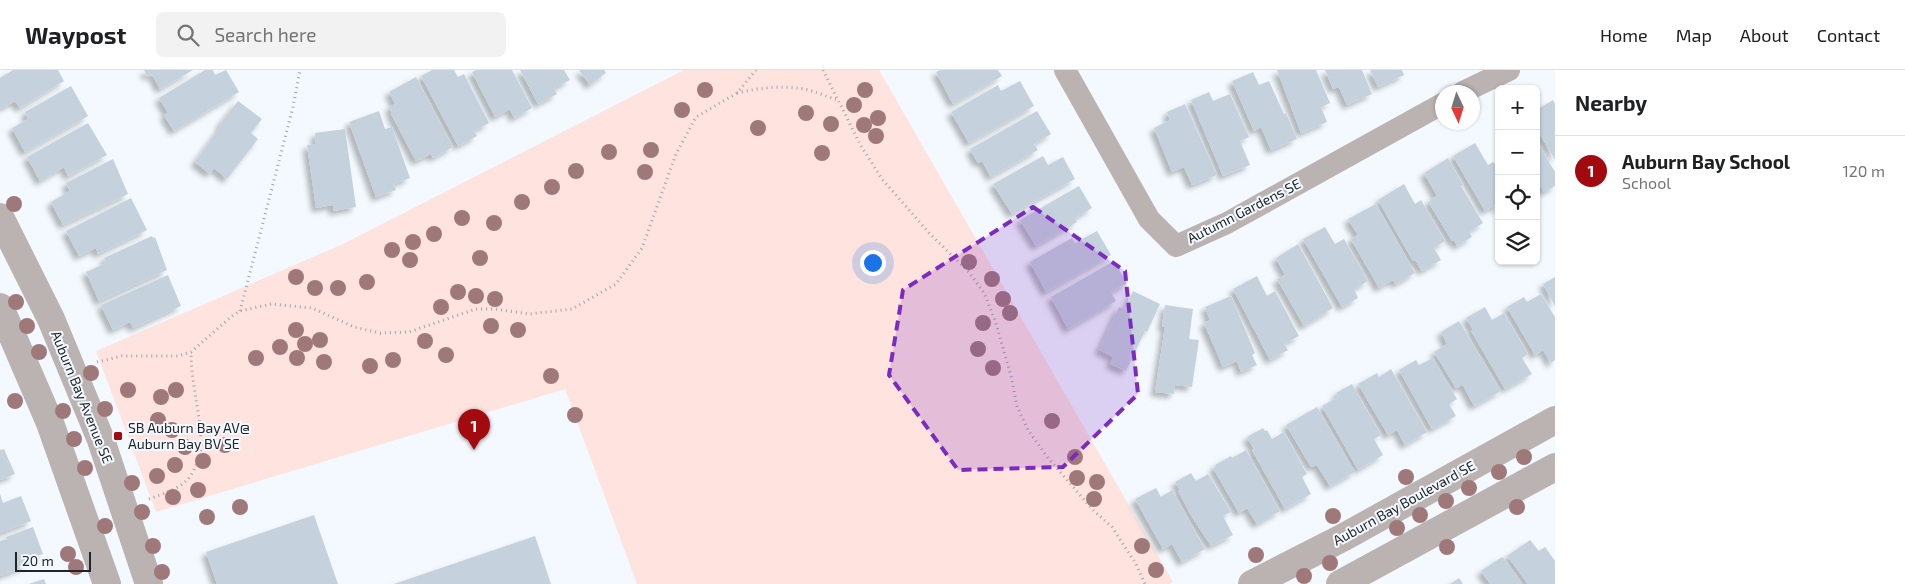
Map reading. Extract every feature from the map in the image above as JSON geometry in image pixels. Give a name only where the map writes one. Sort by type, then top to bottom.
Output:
[{"type":"street","name":"Autumn Gardens SE","points":[[1065,70],[1149,219],[1176,246],[1227,223],[1435,108]]},
{"type":"street","points":[[1478,85],[1509,70]]},
{"type":"street","name":"Auburn Bay Avenue SE","points":[[0,217],[51,319],[101,440],[149,584]]},
{"type":"street","points":[[0,307],[50,423],[107,584]]},
{"type":"street","name":"Auburn Bay Boulevard SE","points":[[1252,584],[1344,537],[1555,420]]},
{"type":"street","points":[[1340,584],[1555,467]]},
{"type":"path","points":[[240,311],[293,107],[300,70]]},
{"type":"path","points":[[737,93],[756,70]]},
{"type":"path","points":[[823,70],[861,146],[882,179],[930,234],[969,272],[984,293],[995,320],[1011,376],[1017,406],[1028,430],[1048,458],[1093,510],[1112,527],[1136,564],[1145,584]]},
{"type":"path","points":[[72,371],[122,356],[178,356],[191,352],[240,311],[271,304],[312,308],[354,327],[380,333],[409,332],[476,309],[495,309],[529,314],[572,309],[616,284],[642,248],[676,154],[696,117],[737,93],[761,88],[805,89],[838,100]]},
{"type":"path","points":[[149,499],[169,492],[187,480],[196,464],[202,442],[191,371],[191,352]]},
{"type":"highlighted area","points":[[1033,207],[1125,271],[1138,394],[1063,467],[958,470],[889,375],[903,290]]},
{"type":"shaded area","points":[[684,70],[879,70],[1173,582],[1169,584],[637,584],[565,389],[156,512],[96,351],[343,244]]},
{"type":"building","points":[[13,70],[58,70],[64,81],[20,108],[15,101],[0,109],[0,78]]},
{"type":"building","points":[[144,70],[193,70],[160,89],[152,74],[147,76]]},
{"type":"building","points":[[205,70],[213,70],[215,75],[226,70],[239,92],[174,131],[164,115],[168,113],[159,98]]},
{"type":"building","points":[[432,70],[454,70],[458,77],[464,74],[489,123],[474,131],[477,136],[458,146],[421,76]]},
{"type":"building","points":[[476,70],[512,70],[532,108],[514,118],[510,109],[495,117],[472,72]]},
{"type":"building","points":[[520,70],[564,70],[570,80],[554,88],[557,94],[538,104]]},
{"type":"building","points":[[579,70],[604,70],[606,73],[590,85]]},
{"type":"building","points":[[940,70],[998,70],[1002,76],[953,104],[936,72]]},
{"type":"building","points":[[1277,70],[1316,70],[1330,103],[1321,107],[1327,122],[1301,133]]},
{"type":"building","points":[[1325,70],[1362,70],[1372,94],[1347,105],[1339,87],[1333,89]]},
{"type":"building","points":[[1370,70],[1402,70],[1404,75],[1378,87]]},
{"type":"building","points":[[1253,72],[1259,85],[1269,81],[1297,139],[1271,150],[1261,127],[1254,131],[1232,81]]},
{"type":"building","points":[[416,77],[453,147],[433,158],[431,154],[416,161],[391,114],[389,107],[395,104],[389,92]]},
{"type":"building","points":[[1020,81],[1034,106],[969,143],[951,112],[998,85],[1001,91]]},
{"type":"building","points":[[71,86],[88,116],[25,152],[12,128],[28,119],[25,112]]},
{"type":"building","points":[[1209,92],[1213,101],[1230,94],[1249,137],[1240,141],[1250,165],[1223,176],[1191,100]]},
{"type":"building","points":[[1553,100],[1555,104],[1555,160],[1540,135],[1540,108]]},
{"type":"building","points":[[238,101],[262,119],[251,133],[258,139],[227,179],[214,168],[210,174],[195,162]]},
{"type":"building","points":[[1185,104],[1217,175],[1192,185],[1184,167],[1172,172],[1154,128],[1170,120],[1167,112]]},
{"type":"building","points":[[379,111],[385,129],[392,127],[410,178],[394,184],[396,190],[376,197],[349,122]]},
{"type":"building","points":[[1037,111],[1051,134],[1034,144],[1038,150],[991,177],[982,161],[978,163],[970,149]]},
{"type":"building","points":[[88,123],[107,155],[68,176],[64,167],[40,181],[27,157]]},
{"type":"building","points":[[345,129],[356,207],[333,211],[333,205],[316,208],[307,145],[316,144],[315,133]]},
{"type":"building","points":[[1475,143],[1488,165],[1493,162],[1495,164],[1495,205],[1485,211],[1453,156]]},
{"type":"building","points":[[1540,147],[1555,172],[1555,186],[1544,192],[1540,186]]},
{"type":"building","points":[[1043,156],[1048,165],[1063,157],[1075,179],[1012,214],[993,184]]},
{"type":"building","points":[[1448,158],[1463,185],[1461,186],[1483,223],[1469,232],[1472,237],[1457,246],[1429,203],[1430,200],[1437,196],[1424,173]]},
{"type":"building","points":[[113,159],[128,194],[63,225],[51,202],[70,191],[66,183]]},
{"type":"building","points":[[1404,184],[1415,204],[1421,200],[1445,241],[1434,248],[1441,260],[1422,271],[1415,260],[1413,261],[1378,200]]},
{"type":"building","points":[[1079,186],[1092,208],[1075,218],[1077,222],[1036,246],[1020,220]]},
{"type":"building","points":[[131,198],[147,230],[98,254],[96,248],[79,256],[66,231]]},
{"type":"building","points":[[1376,204],[1415,273],[1396,284],[1393,280],[1379,288],[1351,239],[1358,235],[1348,219]]},
{"type":"building","points":[[1325,227],[1335,244],[1344,239],[1368,281],[1354,289],[1358,298],[1342,307],[1303,239]]},
{"type":"building","points":[[1097,231],[1111,255],[1046,292],[1030,262],[1072,238],[1075,243]]},
{"type":"building","points":[[152,236],[153,238],[155,237],[167,270],[99,301],[86,272],[106,263],[104,258]]},
{"type":"building","points":[[1298,244],[1333,308],[1304,326],[1277,279],[1285,275],[1276,258]]},
{"type":"building","points":[[1114,261],[1127,283],[1111,292],[1116,301],[1068,329],[1051,297]]},
{"type":"building","points":[[168,275],[181,306],[133,328],[130,322],[113,330],[101,305]]},
{"type":"building","points":[[1257,276],[1267,296],[1275,291],[1299,336],[1284,344],[1288,350],[1270,360],[1233,289]]},
{"type":"building","points":[[1555,277],[1555,306],[1543,284]]},
{"type":"building","points":[[1133,291],[1160,304],[1126,371],[1110,364],[1113,357],[1099,350],[1119,307],[1125,309]]},
{"type":"building","points":[[1541,294],[1555,317],[1555,360],[1551,363],[1543,350],[1535,355],[1507,307],[1524,297],[1527,302]]},
{"type":"building","points":[[1231,296],[1255,353],[1252,355],[1257,365],[1241,372],[1237,361],[1223,367],[1204,323],[1210,320],[1205,307]]},
{"type":"building","points":[[1165,305],[1193,309],[1189,339],[1199,340],[1192,387],[1175,385],[1174,394],[1155,392],[1165,327],[1162,326]]},
{"type":"building","points":[[1485,307],[1492,320],[1504,313],[1528,354],[1522,358],[1532,374],[1505,389],[1471,331],[1473,330],[1466,318]]},
{"type":"building","points":[[1459,321],[1501,391],[1474,406],[1463,385],[1456,388],[1434,352],[1447,344],[1441,332]]},
{"type":"building","points":[[1433,358],[1457,399],[1449,404],[1456,416],[1432,429],[1399,370],[1416,360],[1419,365]]},
{"type":"building","points":[[1391,369],[1427,432],[1405,445],[1397,430],[1388,435],[1358,384],[1377,373],[1379,377]]},
{"type":"building","points":[[1352,384],[1381,435],[1374,439],[1383,455],[1358,470],[1322,406],[1338,397],[1336,393]]},
{"type":"building","points":[[1317,407],[1355,472],[1330,486],[1317,465],[1311,467],[1286,425]]},
{"type":"building","points":[[1263,428],[1265,431],[1267,430],[1272,439],[1284,432],[1307,474],[1302,477],[1311,494],[1285,509],[1252,450],[1254,449],[1247,437]]},
{"type":"building","points":[[4,449],[15,474],[0,480],[0,450]]},
{"type":"building","points":[[1246,450],[1280,511],[1257,524],[1247,508],[1239,513],[1213,468],[1231,456],[1232,458]]},
{"type":"building","points":[[1191,473],[1196,481],[1208,474],[1231,512],[1223,516],[1233,535],[1211,546],[1192,517],[1175,482]]},
{"type":"building","points":[[1156,488],[1161,497],[1172,490],[1205,549],[1182,562],[1172,544],[1163,549],[1135,499]]},
{"type":"building","points":[[0,494],[3,503],[21,496],[31,521],[0,533]]},
{"type":"building","points":[[314,515],[338,584],[217,584],[206,552]]},
{"type":"building","points":[[33,527],[43,554],[24,561],[26,566],[0,576],[0,541]]},
{"type":"building","points":[[535,536],[551,584],[394,584]]},
{"type":"building","points":[[1530,540],[1539,551],[1545,547],[1555,561],[1555,584],[1528,584],[1507,556]]},
{"type":"building","points":[[1502,557],[1522,584],[1490,584],[1481,571]]},
{"type":"building","points":[[1459,578],[1463,584],[1450,584]]},
{"type":"building","points":[[44,579],[46,584],[29,584]]},
{"type":"place","name":"SB Auburn Bay AV@ Auburn Bay BV SE","points":[[118,436]]},
{"type":"place","name":"Auburn Bay School","points":[[474,450]]}]
